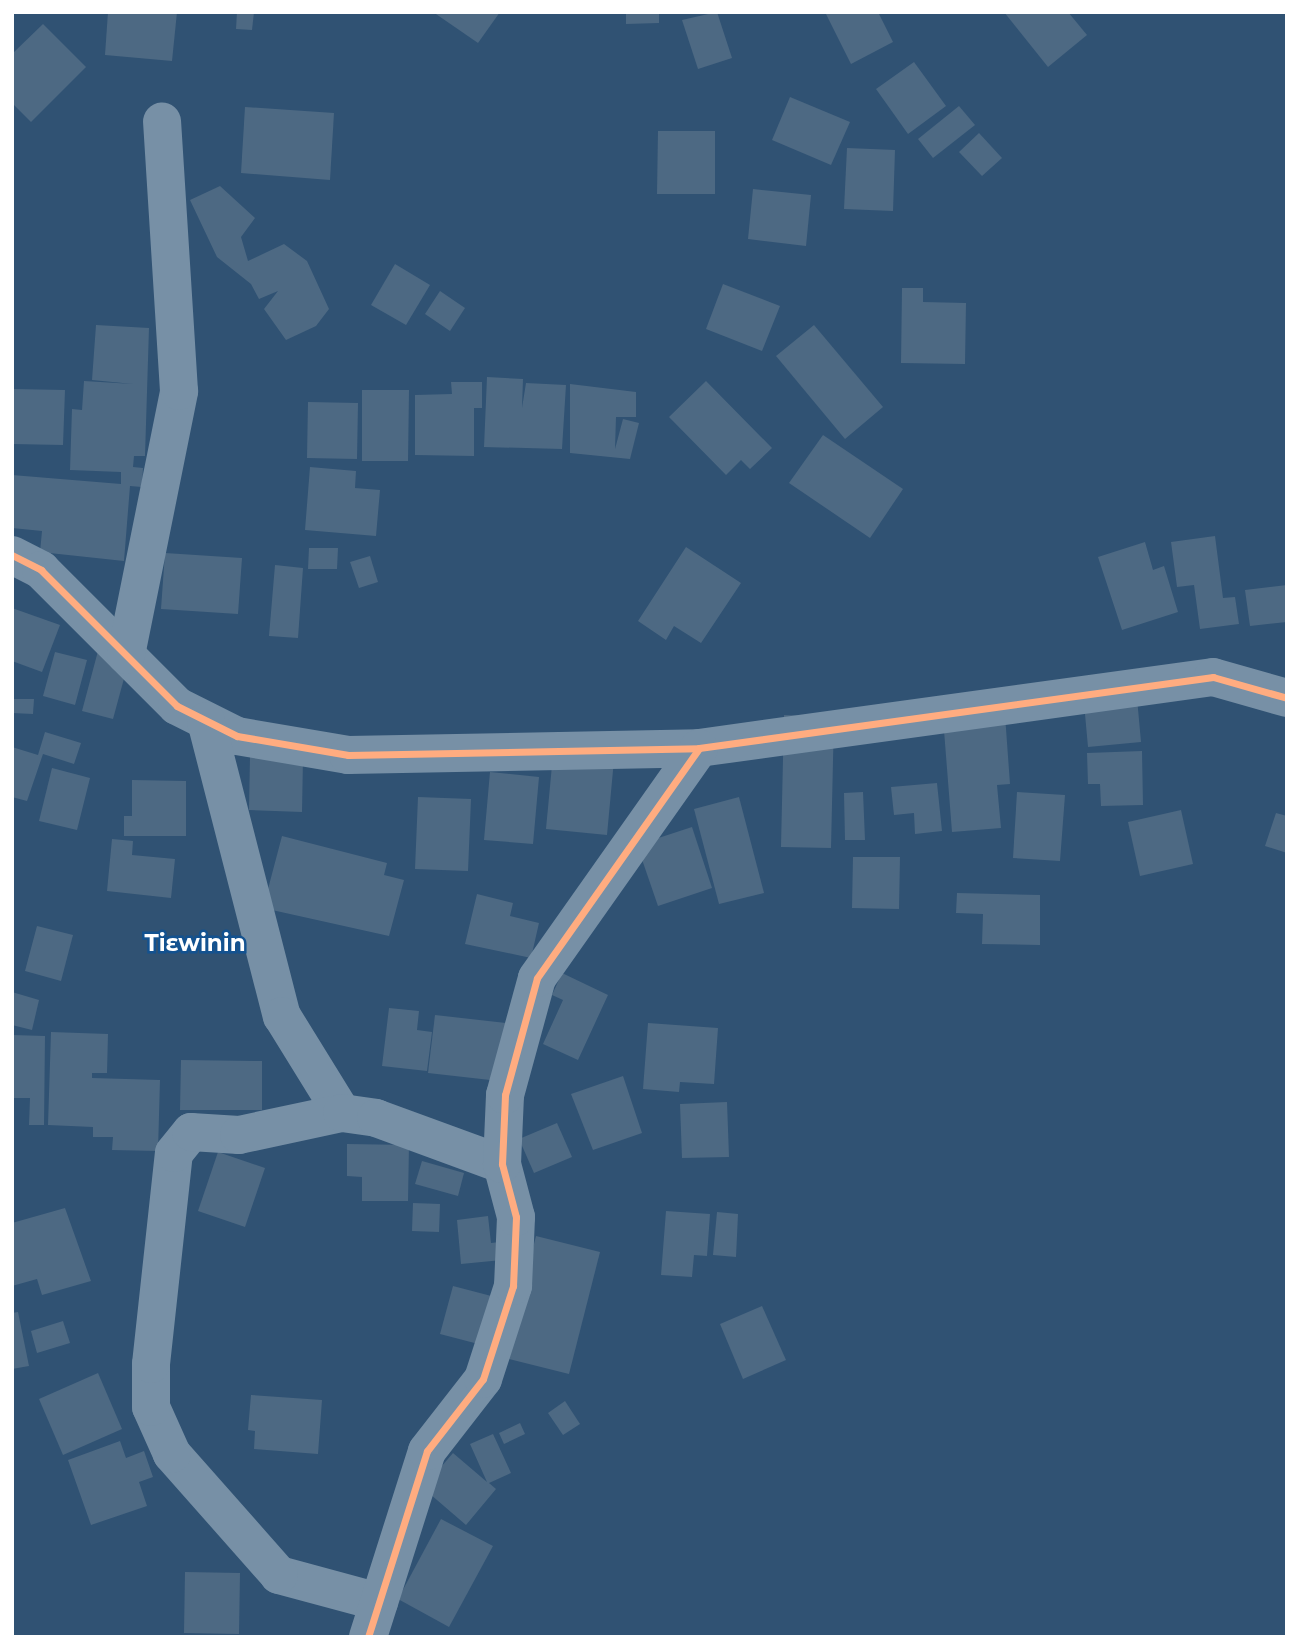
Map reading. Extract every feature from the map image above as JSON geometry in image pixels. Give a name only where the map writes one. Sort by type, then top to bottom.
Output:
[{"type":"street","points":[[127,655],[179,391],[162,122]]},
{"type":"street","points":[[12,555],[41,570],[177,706],[237,736],[348,755],[699,748],[1213,677],[1287,698]]},
{"type":"street","points":[[206,721],[282,1016],[342,1114]]},
{"type":"street","points":[[502,1164],[376,1118],[342,1114],[239,1135],[191,1132],[174,1153],[151,1407],[172,1454],[279,1575],[374,1619],[427,1451],[483,1379],[513,1286],[516,1217],[502,1164],[505,1096],[537,978],[699,748]]},
{"type":"building","points":[[108,12],[177,12],[172,61],[105,55]]},
{"type":"building","points":[[237,12],[254,12],[252,30],[236,29]]},
{"type":"building","points":[[433,12],[500,12],[478,43]]},
{"type":"building","points":[[626,12],[659,12],[659,23],[626,24]]},
{"type":"building","points":[[717,12],[732,58],[698,69],[682,20]]},
{"type":"building","points":[[825,12],[878,12],[893,42],[851,64]]},
{"type":"building","points":[[1004,12],[1068,12],[1087,35],[1048,67]]},
{"type":"building","points":[[43,24],[86,67],[31,122],[12,103],[12,54]]},
{"type":"building","points":[[914,62],[946,106],[908,134],[876,89]]},
{"type":"building","points":[[790,97],[850,122],[831,165],[772,140]]},
{"type":"building","points":[[959,106],[975,125],[933,158],[918,139]]},
{"type":"building","points":[[245,107],[334,113],[330,180],[241,173]]},
{"type":"building","points":[[658,131],[715,131],[715,194],[657,194]]},
{"type":"building","points":[[979,133],[1002,158],[982,176],[959,152]]},
{"type":"building","points":[[847,148],[895,150],[893,211],[844,209]]},
{"type":"building","points":[[220,186],[255,218],[241,237],[248,261],[284,244],[307,261],[329,309],[316,326],[286,340],[264,309],[278,291],[259,299],[251,284],[217,257],[190,200]]},
{"type":"building","points":[[753,189],[811,195],[806,246],[748,239]]},
{"type":"building","points":[[395,264],[430,285],[406,325],[371,305]]},
{"type":"building","points":[[723,284],[780,306],[762,351],[706,329]]},
{"type":"building","points":[[902,288],[923,288],[923,302],[966,303],[965,364],[901,363]]},
{"type":"building","points":[[440,291],[465,308],[450,331],[425,314]]},
{"type":"building","points":[[96,325],[149,328],[145,456],[134,456],[133,467],[143,468],[142,487],[130,486],[124,561],[40,552],[42,531],[12,528],[12,475],[121,484],[121,472],[70,470],[72,409],[82,410],[84,381],[133,384],[92,380]]},
{"type":"building","points":[[814,325],[883,407],[845,439],[776,356]]},
{"type":"building","points":[[487,377],[523,379],[522,408],[526,383],[566,385],[562,449],[484,447]]},
{"type":"building","points":[[706,381],[772,448],[750,469],[741,460],[726,475],[669,417]]},
{"type":"building","points":[[451,382],[482,382],[482,408],[474,408],[474,456],[415,455],[415,395],[452,394]]},
{"type":"building","points":[[570,384],[636,392],[636,417],[616,417],[615,449],[623,419],[639,423],[630,459],[570,453]]},
{"type":"building","points":[[13,389],[65,390],[63,445],[12,444]]},
{"type":"building","points":[[362,390],[409,390],[408,461],[362,461]]},
{"type":"building","points":[[308,402],[358,403],[357,459],[307,458]]},
{"type":"building","points":[[823,435],[903,489],[870,538],[789,483]]},
{"type":"building","points":[[310,467],[356,471],[355,488],[380,490],[376,536],[305,530]]},
{"type":"building","points":[[1215,536],[1223,598],[1235,597],[1239,624],[1200,629],[1194,585],[1177,587],[1171,542]]},
{"type":"building","points":[[1145,542],[1153,570],[1164,566],[1178,612],[1122,630],[1098,557]]},
{"type":"building","points":[[686,547],[741,583],[701,643],[674,626],[666,640],[638,621]]},
{"type":"building","points":[[309,548],[338,548],[337,569],[308,569]]},
{"type":"building","points":[[165,553],[242,558],[238,614],[161,609]]},
{"type":"building","points":[[370,556],[378,582],[359,588],[350,562]]},
{"type":"building","points":[[275,565],[303,568],[298,638],[269,636]]},
{"type":"building","points":[[1287,585],[1287,622],[1250,626],[1245,590]]},
{"type":"building","points":[[12,608],[60,625],[42,672],[12,661]]},
{"type":"building","points":[[98,651],[129,660],[113,719],[82,711]]},
{"type":"building","points":[[55,652],[87,660],[75,705],[43,696]]},
{"type":"building","points":[[1137,698],[1141,742],[1088,747],[1084,703]]},
{"type":"building","points":[[12,699],[34,699],[33,714],[12,713]]},
{"type":"building","points":[[1004,701],[1010,784],[997,785],[1001,828],[952,832],[942,705]]},
{"type":"building","points":[[784,715],[834,717],[831,848],[781,847]]},
{"type":"building","points":[[45,732],[81,743],[74,764],[43,754],[27,801],[12,797],[12,747],[38,755]]},
{"type":"building","points":[[554,744],[615,749],[607,835],[546,829]]},
{"type":"building","points":[[1142,751],[1143,805],[1101,806],[1100,784],[1088,784],[1087,753]]},
{"type":"building","points":[[250,757],[303,758],[302,812],[249,810]]},
{"type":"building","points":[[52,768],[90,778],[77,830],[39,821]]},
{"type":"building","points":[[490,772],[539,777],[533,844],[484,840]]},
{"type":"building","points":[[132,780],[186,781],[186,836],[124,836],[124,816],[132,816]]},
{"type":"building","points":[[937,783],[942,831],[915,834],[914,813],[894,815],[891,787]]},
{"type":"building","points":[[863,792],[865,840],[845,840],[844,793]]},
{"type":"building","points":[[1017,792],[1065,795],[1060,861],[1013,858]]},
{"type":"building","points":[[418,797],[471,799],[468,871],[415,869]]},
{"type":"building","points":[[739,797],[764,893],[719,904],[694,809]]},
{"type":"building","points":[[1181,810],[1193,864],[1140,876],[1128,822]]},
{"type":"building","points":[[1276,813],[1287,816],[1287,853],[1265,846]]},
{"type":"building","points":[[692,827],[712,888],[658,906],[637,845]]},
{"type":"building","points":[[282,836],[387,863],[384,875],[404,880],[389,936],[263,908]]},
{"type":"building","points":[[112,839],[133,841],[132,855],[175,859],[171,898],[107,891]]},
{"type":"building","points":[[853,857],[900,857],[899,909],[852,908]]},
{"type":"building","points":[[957,893],[1040,895],[1040,945],[982,944],[983,914],[956,913]]},
{"type":"building","points":[[477,894],[513,903],[510,916],[539,923],[531,958],[465,944]]},
{"type":"building","points":[[37,926],[73,935],[61,981],[25,971]]},
{"type":"building","points":[[562,973],[608,995],[578,1060],[543,1044],[563,1000],[552,995]]},
{"type":"building","points":[[12,992],[39,1000],[32,1030],[12,1025]]},
{"type":"building","points":[[389,1008],[419,1011],[417,1030],[432,1032],[427,1071],[382,1066]]},
{"type":"building","points":[[435,1015],[506,1023],[499,1081],[428,1073]]},
{"type":"building","points":[[648,1023],[718,1028],[714,1084],[680,1082],[679,1092],[643,1089]]},
{"type":"building","points":[[51,1032],[108,1034],[107,1073],[92,1073],[92,1078],[160,1080],[158,1151],[112,1150],[113,1137],[93,1137],[93,1127],[48,1125]]},
{"type":"building","points":[[12,1035],[45,1036],[44,1125],[29,1125],[30,1098],[12,1098]]},
{"type":"building","points":[[181,1060],[262,1061],[262,1110],[180,1110]]},
{"type":"building","points":[[623,1076],[642,1133],[593,1150],[571,1094]]},
{"type":"building","points":[[727,1102],[729,1157],[682,1158],[680,1104]]},
{"type":"building","points":[[557,1123],[572,1157],[534,1173],[519,1139]]},
{"type":"building","points":[[347,1144],[409,1145],[408,1201],[362,1201],[362,1177],[347,1176]]},
{"type":"building","points":[[218,1152],[265,1168],[245,1227],[198,1211]]},
{"type":"building","points":[[422,1161],[464,1173],[458,1196],[415,1184]]},
{"type":"building","points":[[413,1203],[440,1204],[439,1232],[412,1231]]},
{"type":"building","points":[[65,1208],[91,1281],[42,1295],[37,1279],[12,1286],[12,1223]]},
{"type":"building","points":[[666,1211],[710,1214],[707,1256],[694,1255],[692,1277],[661,1275]]},
{"type":"building","points":[[717,1212],[738,1214],[736,1257],[713,1255]]},
{"type":"building","points":[[488,1216],[491,1243],[500,1242],[502,1260],[461,1264],[457,1220]]},
{"type":"building","points":[[536,1236],[600,1252],[569,1374],[505,1358]]},
{"type":"building","points":[[453,1286],[499,1298],[486,1346],[440,1334]]},
{"type":"building","points":[[762,1306],[786,1360],[743,1379],[720,1324]]},
{"type":"building","points":[[18,1312],[29,1366],[12,1369],[12,1313]]},
{"type":"building","points":[[63,1321],[70,1343],[37,1353],[31,1331]]},
{"type":"building","points":[[98,1373],[122,1429],[63,1455],[39,1399]]},
{"type":"building","points":[[251,1395],[322,1400],[318,1454],[254,1449],[255,1431],[248,1430]]},
{"type":"building","points":[[565,1401],[580,1424],[563,1435],[548,1413]]},
{"type":"building","points":[[520,1423],[525,1434],[504,1444],[499,1433]]},
{"type":"building","points":[[493,1434],[511,1473],[489,1483],[496,1489],[466,1525],[423,1488],[453,1453],[487,1482],[470,1444]]},
{"type":"building","points":[[120,1441],[126,1458],[144,1451],[153,1477],[139,1482],[147,1506],[91,1525],[68,1460]]},
{"type":"building","points":[[441,1519],[493,1546],[449,1627],[398,1599]]},
{"type":"building","points":[[185,1572],[240,1573],[239,1634],[184,1633]]},
{"type":"cycle path","points":[[12,555],[41,570],[177,706],[237,736],[348,755],[699,748],[1213,677],[1287,698]]},
{"type":"cycle path","points":[[368,1637],[427,1451],[483,1379],[513,1286],[516,1217],[502,1164],[505,1095],[537,978],[699,748]]},
{"type":"district","name":"Tiɛwinin","points":[[195,943]]}]
